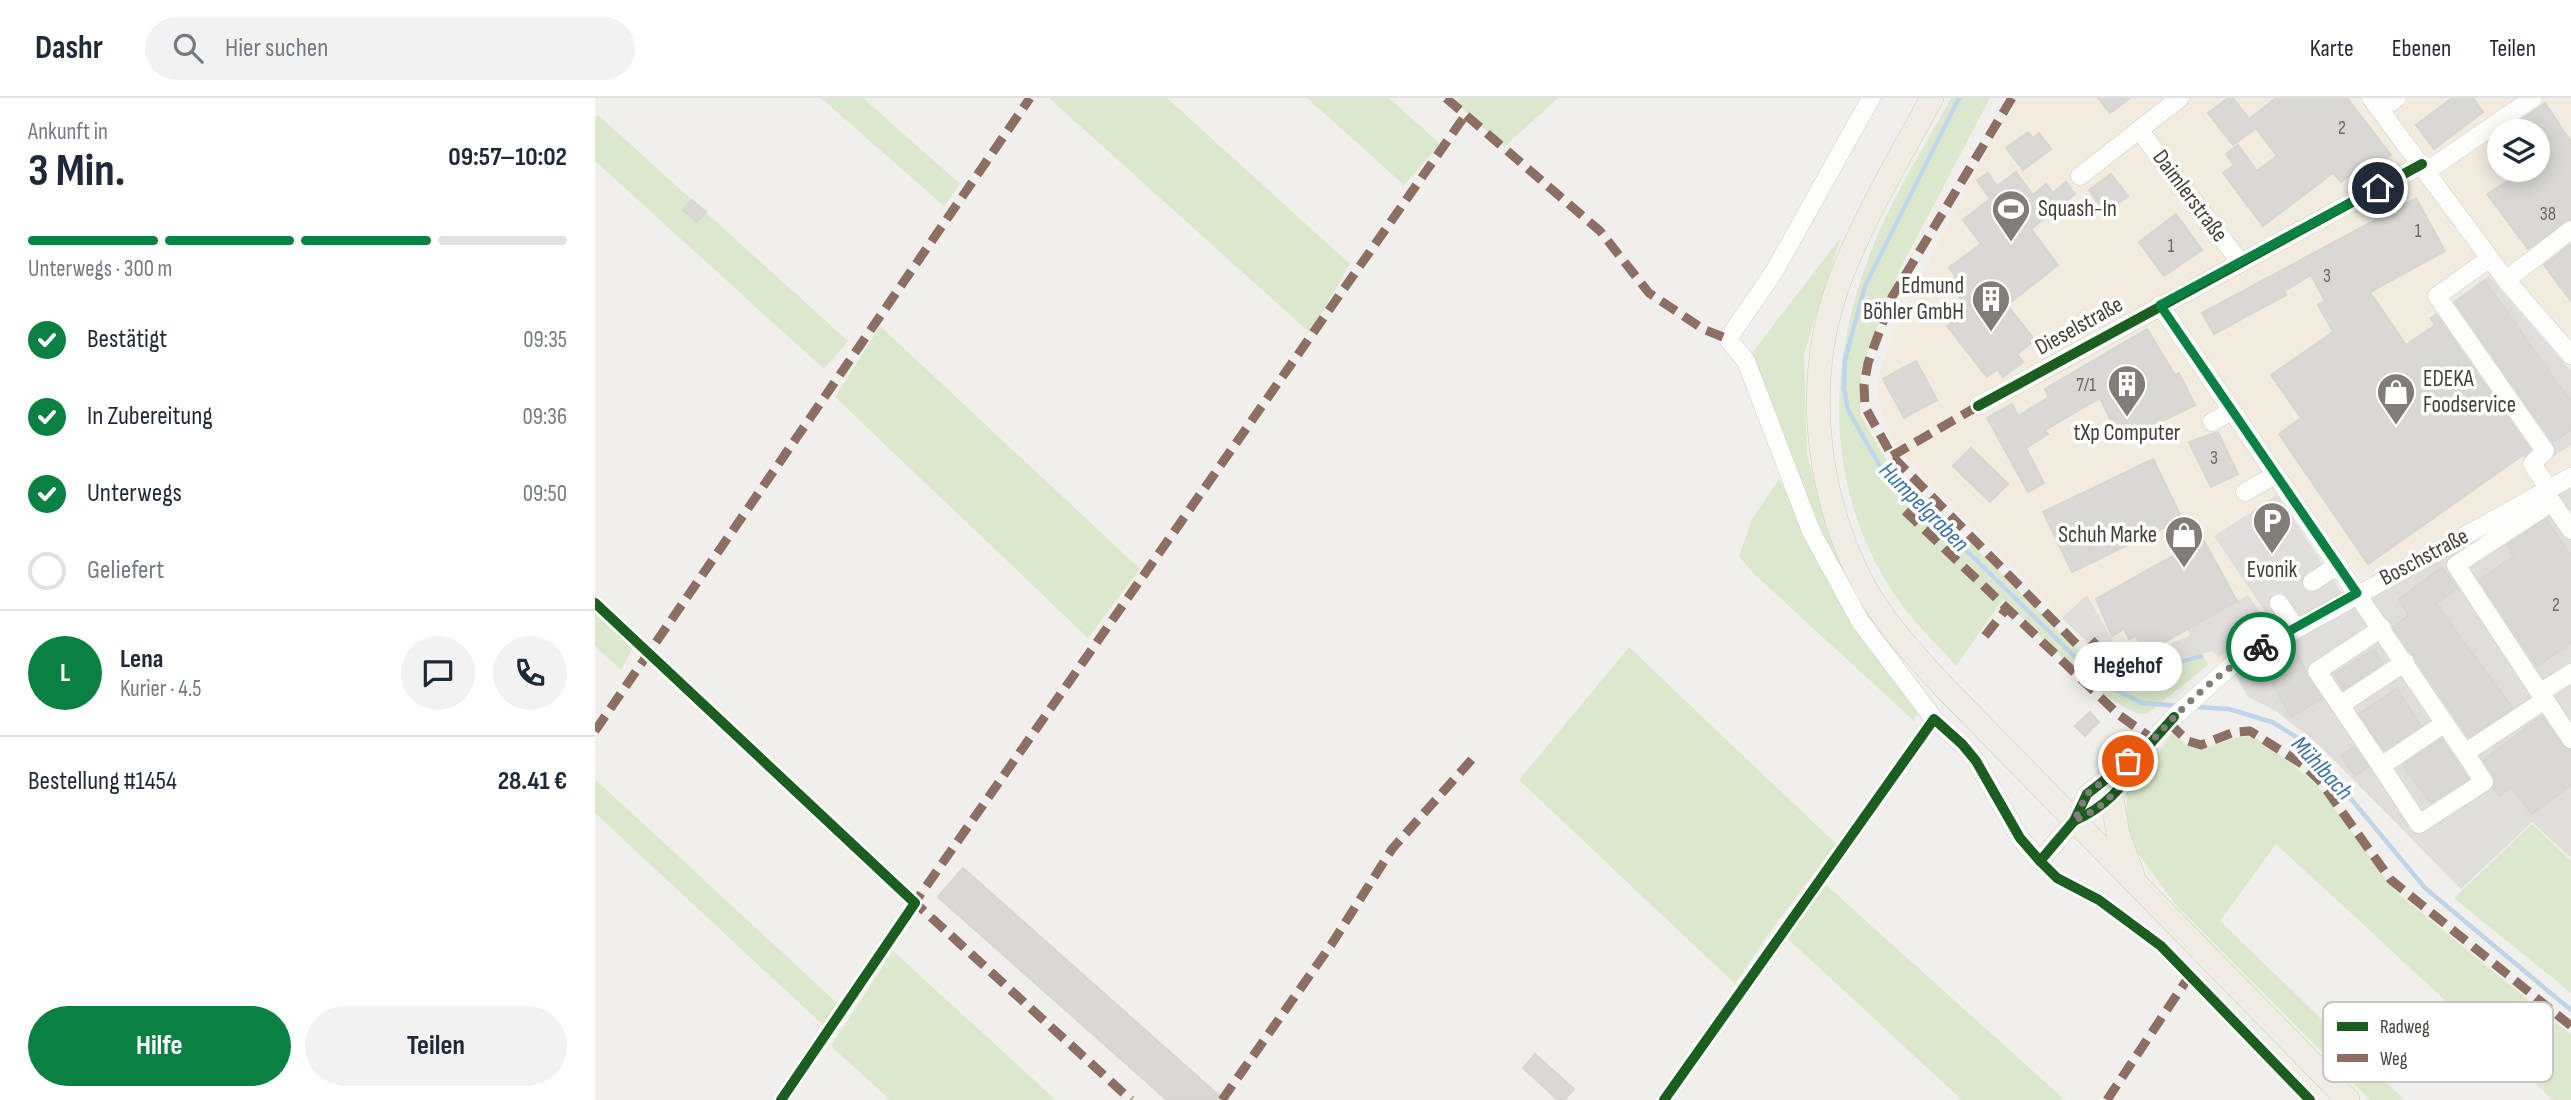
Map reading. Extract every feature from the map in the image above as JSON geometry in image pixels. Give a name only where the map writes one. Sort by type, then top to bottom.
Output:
[{"type":"main road","points":[[1932,98],[1896,163],[1841,277],[1819,360],[1819,409],[1829,499],[1859,577],[1900,639],[2074,821],[2323,1073]]},
{"type":"main road","points":[[2112,798],[2118,834],[2135,881]]},
{"type":"main road","points":[[2331,1082],[2349,1100]]},
{"type":"street","points":[[1871,98],[1775,270],[1728,339],[1746,361],[1811,531],[1860,621],[1894,669],[1934,719],[1976,761],[2020,838],[2040,861],[2074,821]]},
{"type":"street","name":"Daimlerstraße","points":[[2080,176],[2180,98]]},
{"type":"street","points":[[2397,98],[2376,104],[2489,259],[2571,355]]},
{"type":"street","name":"Dieselstraße","points":[[1978,406],[2160,305],[2424,167],[2533,98]]},
{"type":"street","name":"Daimlerstraße","points":[[2139,130],[2241,262]]},
{"type":"street","points":[[2506,280],[2571,230]]},
{"type":"street","points":[[2489,259],[2437,296],[2545,450],[2532,464],[2549,489]]},
{"type":"street","points":[[2160,305],[2382,628],[2484,782],[2419,824],[2317,671],[2382,628]]},
{"type":"street","points":[[2212,422],[2231,411]]},
{"type":"street","points":[[2245,492],[2275,475]]},
{"type":"street","name":"Boschstraße","points":[[2074,821],[2098,810],[2112,798],[2149,745],[2174,717],[2232,664],[2571,477]]},
{"type":"street","points":[[2571,530],[2552,502],[2456,565],[2571,739]]},
{"type":"street","points":[[2312,582],[2338,565]]},
{"type":"street","points":[[2279,603],[2295,627]]},
{"type":"street","points":[[2340,705],[2405,662]]},
{"type":"street","points":[[2465,753],[2571,673]]},
{"type":"street","points":[[2381,766],[2445,723]]},
{"type":"street","name":"Boschstraße","points":[[2074,821],[2087,794],[2149,745]]},
{"type":"shaded area","points":[[2015,98],[2571,98],[2571,466],[2371,574],[2358,574],[2294,484],[2214,536],[2274,628],[2210,666],[2205,654],[2117,674],[1894,445],[1879,404],[1877,384],[1881,366],[1907,303]]},
{"type":"shaded area","points":[[2489,276],[2571,371],[2571,445],[2532,470],[2429,318]]},
{"type":"shaded area","name":"Evonik","points":[[2571,487],[2571,858],[2532,822],[2461,889],[2320,746],[2276,711],[2248,697],[2235,674],[2286,643],[2214,536],[2277,495],[2351,606]]},
{"type":"shaded area","name":"Evonik","points":[[2277,499],[2332,582],[2273,621],[2218,538]]},
{"type":"shaded area","points":[[2087,595],[2116,647],[2123,644],[2127,651],[2132,648],[2138,656],[2190,636],[2187,630],[2248,595],[2270,626],[2218,657],[2213,651],[2119,672],[2062,618]]},
{"type":"green space","points":[[821,98],[863,98],[960,184],[944,206]]},
{"type":"green space","points":[[1049,98],[1167,98],[1350,264],[1310,333]]},
{"type":"green space","points":[[1307,98],[1389,98],[1440,144],[1404,185]]},
{"type":"green space","points":[[1459,98],[1558,98],[1504,147],[1455,102]]},
{"type":"green space","points":[[1951,98],[1990,98],[1898,273],[1861,369],[1860,414],[1886,459],[2099,671],[2114,682],[2147,679],[2202,654],[2208,665],[2147,714],[2132,711],[2094,686],[2003,599],[1956,666],[1894,594],[1871,553],[1854,510],[1844,467],[1839,422],[1847,333],[1858,288],[1882,225]]},
{"type":"green space","points":[[598,115],[848,341],[824,369],[595,161],[595,119]]},
{"type":"green space","points":[[1841,237],[1804,354],[1807,454],[1829,535],[1864,612],[1937,706],[1934,719],[1860,621],[1811,531],[1746,361]]},
{"type":"green space","points":[[880,326],[1140,569],[1088,638],[835,397]]},
{"type":"green space","points":[[1779,479],[1857,624],[1920,708],[1914,721],[1752,572],[1739,556],[1752,519]]},
{"type":"green space","points":[[595,611],[633,647],[621,670],[595,646]]},
{"type":"green space","points":[[1629,647],[1836,844],[1771,930],[1735,984],[1519,780]]},
{"type":"green space","points":[[2173,733],[2186,745],[2201,749],[2241,736],[2256,738],[2318,786],[2395,891],[2531,1002],[2447,1002],[2276,844],[2220,921],[2323,1021],[2323,1053],[2176,905],[2131,844],[2126,817],[2127,792]]},
{"type":"green space","points":[[595,779],[837,1003],[823,1025],[595,813]]},
{"type":"green space","points":[[2532,824],[2571,861],[2571,993],[2454,898]]},
{"type":"green space","points":[[1825,884],[2065,1100],[1962,1100],[1786,937]]},
{"type":"green space","points":[[893,951],[1056,1100],[890,1100],[831,1046]]},
{"type":"green space","points":[[2553,1020],[2571,1035],[2571,1100],[2553,1100],[2534,1082],[2553,1082]]},
{"type":"green space","points":[[2352,1082],[2386,1082],[2405,1100],[2370,1100]]},
{"type":"building","points":[[2098,98],[2130,98],[2110,113]]},
{"type":"building","points":[[2228,98],[2233,98],[2256,128],[2233,145],[2208,113]]},
{"type":"building","points":[[2276,98],[2347,98],[2391,155],[2380,164],[2374,157],[2341,182],[2333,173],[2263,226],[2223,173],[2234,165],[2226,154],[2238,145],[2257,171],[2277,156],[2249,119]]},
{"type":"building","points":[[2452,98],[2473,98],[2483,112],[2434,149],[2416,125]]},
{"type":"building","points":[[2545,103],[2571,142],[2571,219],[2528,249],[2487,194],[2506,182],[2550,182],[2550,119],[2522,119]]},
{"type":"building","points":[[2028,132],[2033,138],[2039,133],[2051,149],[2023,170],[2006,148]]},
{"type":"building","points":[[2016,172],[2033,195],[2046,184],[2053,193],[2066,182],[2075,194],[2031,229],[2058,265],[2007,305],[2035,340],[2017,354],[2023,362],[2003,377],[1997,369],[1987,377],[1947,326],[1968,309],[1948,283],[1956,277],[1949,268],[1981,244],[1963,220],[1990,199],[1977,180],[1988,173],[1997,186]]},
{"type":"building","points":[[2111,174],[2128,196],[2105,213],[2089,190]]},
{"type":"building","name":"EDEKA Foodservice","points":[[2416,198],[2445,251],[2370,292],[2406,345],[2435,325],[2431,318],[2436,315],[2530,450],[2368,564],[2279,434],[2301,418],[2271,375],[2333,332],[2318,305],[2325,301],[2311,275],[2284,291],[2286,295],[2214,334],[2202,313]]},
{"type":"building","points":[[692,200],[706,212],[697,222],[683,210]]},
{"type":"building","points":[[2176,214],[2202,250],[2164,276],[2139,242]]},
{"type":"building","points":[[2571,244],[2571,301],[2544,265]]},
{"type":"building","points":[[2485,281],[2571,402],[2571,430],[2553,442],[2455,302]]},
{"type":"building","points":[[2147,329],[2175,375],[2179,373],[2195,405],[2121,441],[2100,398],[2045,430],[2048,434],[2026,448],[2044,483],[2028,492],[1987,418],[2012,404],[2018,416],[2049,397],[2045,389]]},
{"type":"building","points":[[1916,361],[1937,400],[1904,418],[1883,379]]},
{"type":"building","points":[[2218,432],[2238,474],[2211,487],[2189,442]]},
{"type":"building","points":[[1971,448],[2008,484],[1990,502],[1953,466]]},
{"type":"building","points":[[2153,459],[2182,519],[2072,572],[2043,512]]},
{"type":"building","points":[[2546,519],[2571,556],[2571,643],[2537,666],[2479,580],[2514,556],[2507,545]]},
{"type":"building","name":"Schuh Marke","points":[[2203,539],[2237,601],[2145,653],[2136,636],[2129,639],[2124,629],[2112,636],[2096,599]]},
{"type":"building","points":[[2442,567],[2457,588],[2436,604],[2513,708],[2469,737],[2393,627],[2409,615],[2398,600]]},
{"type":"building","points":[[2374,649],[2383,663],[2344,689],[2334,675]]},
{"type":"building","points":[[2299,656],[2322,699],[2291,717],[2267,674]]},
{"type":"building","points":[[2397,689],[2421,726],[2384,750],[2359,714]]},
{"type":"building","points":[[2090,712],[2099,722],[2085,736],[2075,726]]},
{"type":"building","points":[[2542,716],[2562,745],[2571,750],[2571,785],[2532,814],[2511,787],[2499,796],[2493,788],[2494,776],[2483,760]]},
{"type":"building","points":[[2442,739],[2468,779],[2430,803],[2403,765]]},
{"type":"building","points":[[2354,747],[2368,767],[2355,776],[2341,756]]},
{"type":"building","points":[[963,868],[1224,1100],[1167,1100],[938,897]]},
{"type":"building","points":[[1535,1054],[1574,1089],[1564,1100],[1558,1100],[1523,1068]]},
{"type":"waterway","name":"Humpelgraben","points":[[1959,98],[1865,286],[1845,360],[1844,388],[1848,410],[1880,466],[2102,683],[2142,703],[2180,706]]},
{"type":"waterway","name":"Mühlbach","points":[[2102,683],[2201,656]]},
{"type":"waterway","name":"Mühlbach","points":[[2195,707],[2229,709],[2272,722],[2303,741],[2425,888],[2571,1010]]},
{"type":"marked path","points":[[595,731],[1030,98]]},
{"type":"marked path","points":[[1446,98],[1600,231],[1649,293],[1703,329],[1728,339]]},
{"type":"marked path","points":[[2012,98],[1892,297],[1868,363],[1864,385],[1865,407],[1892,456],[2097,665]]},
{"type":"marked path","points":[[911,908],[1464,117]]},
{"type":"marked path","points":[[1892,456],[1978,406]]},
{"type":"marked path","points":[[1905,511],[2119,715],[2154,740]]},
{"type":"marked path","points":[[1985,636],[2007,608]]},
{"type":"marked path","points":[[2085,653],[2101,637]]},
{"type":"marked path","points":[[2169,723],[2188,741],[2201,745],[2234,732],[2250,731],[2302,764],[2320,781],[2391,880],[2541,1002]]},
{"type":"marked path","points":[[1222,1100],[1331,945],[1392,849],[1474,757]]},
{"type":"marked path","points":[[911,899],[1131,1100]]},
{"type":"marked path","points":[[2107,1100],[2190,975]]},
{"type":"marked path","points":[[2553,1011],[2571,1026]]},
{"type":"cycle path","points":[[1978,406],[2422,164]]},
{"type":"cycle path","points":[[595,603],[915,903],[781,1100]]},
{"type":"cycle path","points":[[2040,861],[2074,821],[2087,794],[2149,745],[2174,717]]},
{"type":"cycle path","points":[[1664,1100],[1934,719],[1962,744],[1976,761],[2020,838],[2040,861],[2057,878],[2099,900],[2161,946],[2310,1100]]},
{"type":"cycle path","points":[[2074,821],[2112,796],[2141,758]]},
{"type":"way so far","points":[[2128,761],[2087,794],[2074,821],[2098,810],[2112,798],[2149,745],[2174,717],[2232,664],[2261,647]]},
{"type":"place","name":"Squash-In","points":[[2011,243]]},
{"type":"place","name":"Edmund Böhler GmbH","points":[[1991,333]]},
{"type":"place","name":"tXp Computer","points":[[2127,418]]},
{"type":"place","name":"EDEKA Foodservice","points":[[2396,426]]},
{"type":"place","name":"Evonik","points":[[2272,555]]},
{"type":"place","name":"Schuh Marke","points":[[2184,569]]},
{"type":"place","name":"Hegehof","points":[[2128,761]]},
{"type":"route","points":[[2261,647],[2357,593],[2171,325],[2160,305],[2378,188]]}]
